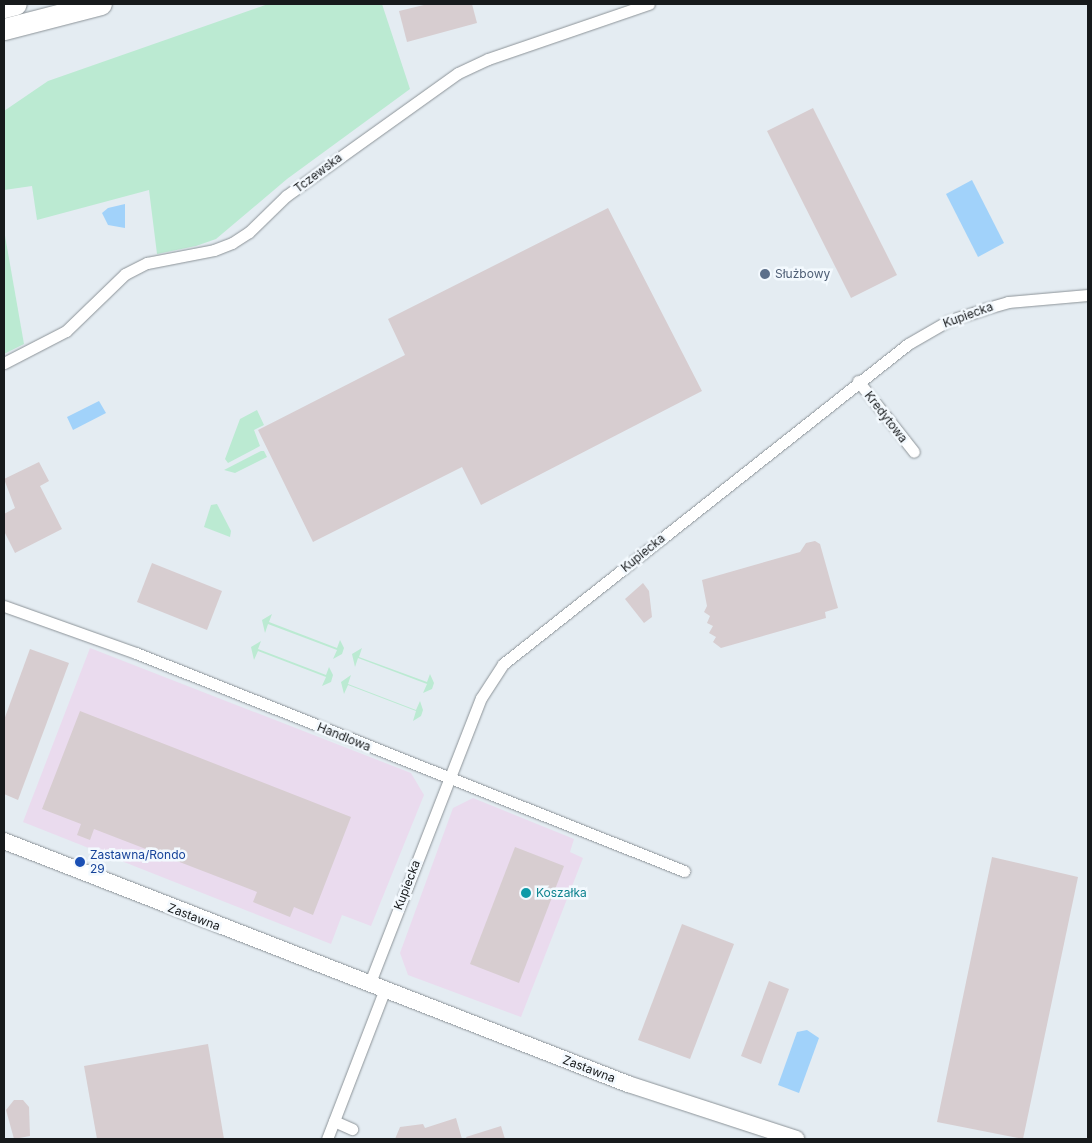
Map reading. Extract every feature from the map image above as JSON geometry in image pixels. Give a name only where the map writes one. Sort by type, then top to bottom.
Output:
[{"type":"highway","points":[[4,7],[16,4]]},
{"type":"highway","points":[[4,29],[101,4]]},
{"type":"main road","name":"Zastawna","points":[[4,841],[384,991],[628,1084],[796,1139]]},
{"type":"street","name":"Tczewska","points":[[4,363],[66,332],[125,274],[146,263],[214,250],[232,243],[249,232],[286,196],[458,73],[488,59],[649,4]]},
{"type":"street","name":"Kupiecka","points":[[369,985],[481,698],[503,664],[858,381],[908,344],[948,321],[1008,302],[1088,295]]},
{"type":"street","name":"Kredytowa","points":[[858,381],[914,452]]},
{"type":"street","name":"Handlowa","points":[[4,606],[136,653],[684,871]]},
{"type":"street","points":[[327,1139],[384,991]]},
{"type":"street","points":[[334,1121],[352,1129]]},
{"type":"shaded area","points":[[90,648],[411,773],[424,795],[371,926],[342,915],[331,944],[23,822]]},
{"type":"shaded area","points":[[473,798],[574,839],[570,852],[583,858],[521,1017],[408,975],[400,953],[453,808]]},
{"type":"green space","points":[[268,4],[382,4],[410,89],[287,179],[216,239],[196,246],[157,254],[149,190],[37,220],[32,186],[4,190],[4,111],[48,81]]},
{"type":"green space","points":[[4,230],[24,344],[4,354]]},
{"type":"green space","points":[[257,410],[264,425],[254,430],[260,446],[228,463],[225,459],[240,419]]},
{"type":"green space","points":[[264,451],[267,457],[235,473],[224,470]]},
{"type":"green space","points":[[217,504],[231,531],[230,537],[204,527],[211,505]]},
{"type":"green space","points":[[272,614],[269,622],[337,648],[340,640],[344,648],[342,654],[333,659],[337,650],[268,624],[265,633],[262,620]]},
{"type":"green space","points":[[261,641],[258,649],[326,675],[329,667],[333,675],[331,682],[322,686],[326,677],[258,651],[254,660],[251,647]]},
{"type":"green space","points":[[362,648],[359,657],[427,682],[430,674],[434,683],[432,689],[423,693],[427,684],[358,658],[355,667],[352,654]]},
{"type":"green space","points":[[351,675],[348,684],[416,710],[420,701],[423,710],[421,716],[413,721],[416,711],[348,685],[344,694],[341,682]]},
{"type":"water","points":[[972,180],[1004,243],[978,257],[946,194]]},
{"type":"water","points":[[125,204],[125,228],[108,225],[102,213],[108,208]]},
{"type":"water","points":[[99,401],[106,413],[73,430],[67,417]]},
{"type":"water","points":[[807,1030],[819,1038],[799,1093],[778,1085],[797,1032]]},
{"type":"building","points":[[428,4],[472,4],[477,23],[407,42],[399,11]]},
{"type":"building","points":[[813,108],[897,275],[851,298],[767,131]]},
{"type":"building","points":[[608,208],[702,391],[481,505],[462,467],[313,542],[258,430],[405,355],[388,319]]},
{"type":"building","points":[[39,462],[49,481],[40,486],[62,529],[15,553],[4,531],[4,514],[15,508],[4,479]]},
{"type":"building","points":[[815,541],[820,544],[838,608],[825,612],[826,618],[721,648],[713,642],[716,637],[709,633],[713,626],[707,623],[710,616],[704,612],[707,606],[702,580],[800,552],[806,543]]},
{"type":"building","points":[[152,563],[222,591],[207,630],[137,602]]},
{"type":"building","points":[[643,583],[649,591],[652,617],[644,623],[625,599]]},
{"type":"building","points":[[30,649],[69,663],[18,800],[4,794],[4,720]]},
{"type":"building","points":[[80,711],[351,817],[313,915],[294,907],[290,917],[253,902],[257,892],[94,829],[90,840],[77,835],[81,824],[42,809]]},
{"type":"building","name":"Koszałka","points":[[515,847],[564,866],[519,983],[470,964]]},
{"type":"building","points":[[992,857],[1078,877],[1023,1139],[937,1122]]},
{"type":"building","points":[[682,924],[734,944],[690,1059],[638,1040]]},
{"type":"building","points":[[769,981],[789,989],[761,1064],[741,1056]]},
{"type":"building","points":[[208,1044],[224,1139],[97,1139],[84,1066]]},
{"type":"building","points":[[14,1100],[23,1100],[29,1107],[30,1136],[14,1139],[6,1110]]},
{"type":"building","points":[[456,1118],[462,1139],[395,1139],[400,1127],[423,1124],[425,1128]]},
{"type":"building","points":[[501,1126],[505,1139],[467,1139],[466,1137]]},
{"type":"place","name":"Służbowy","points":[[765,274]]},
{"type":"place","name":"Zastawna/Rondo 29","points":[[80,862]]},
{"type":"place","name":"Koszałka","points":[[526,893]]}]
